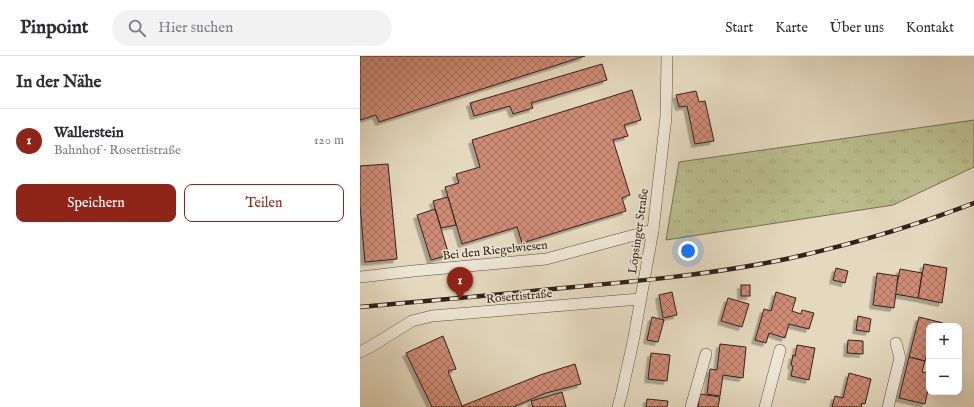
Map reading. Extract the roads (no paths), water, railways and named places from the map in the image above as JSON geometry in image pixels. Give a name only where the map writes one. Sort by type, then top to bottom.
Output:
[{"type":"street","name":"Löpsinger Straße","points":[[618,407],[654,230],[666,117],[667,56]]},
{"type":"street","name":"Bei den Riegelwiesen","points":[[360,277],[413,270],[546,259],[654,230]]},
{"type":"street","name":"Rosettistraße","points":[[360,352],[412,321],[432,316],[640,299]]},
{"type":"street","points":[[888,407],[900,358],[896,343]]},
{"type":"street","points":[[765,407],[780,350]]},
{"type":"street","points":[[691,407],[706,354]]},
{"type":"railway","points":[[360,307],[621,283],[763,264],[860,241],[906,227],[974,203]]},
{"type":"place","name":"Wallerstein","points":[[460,300]]}]
